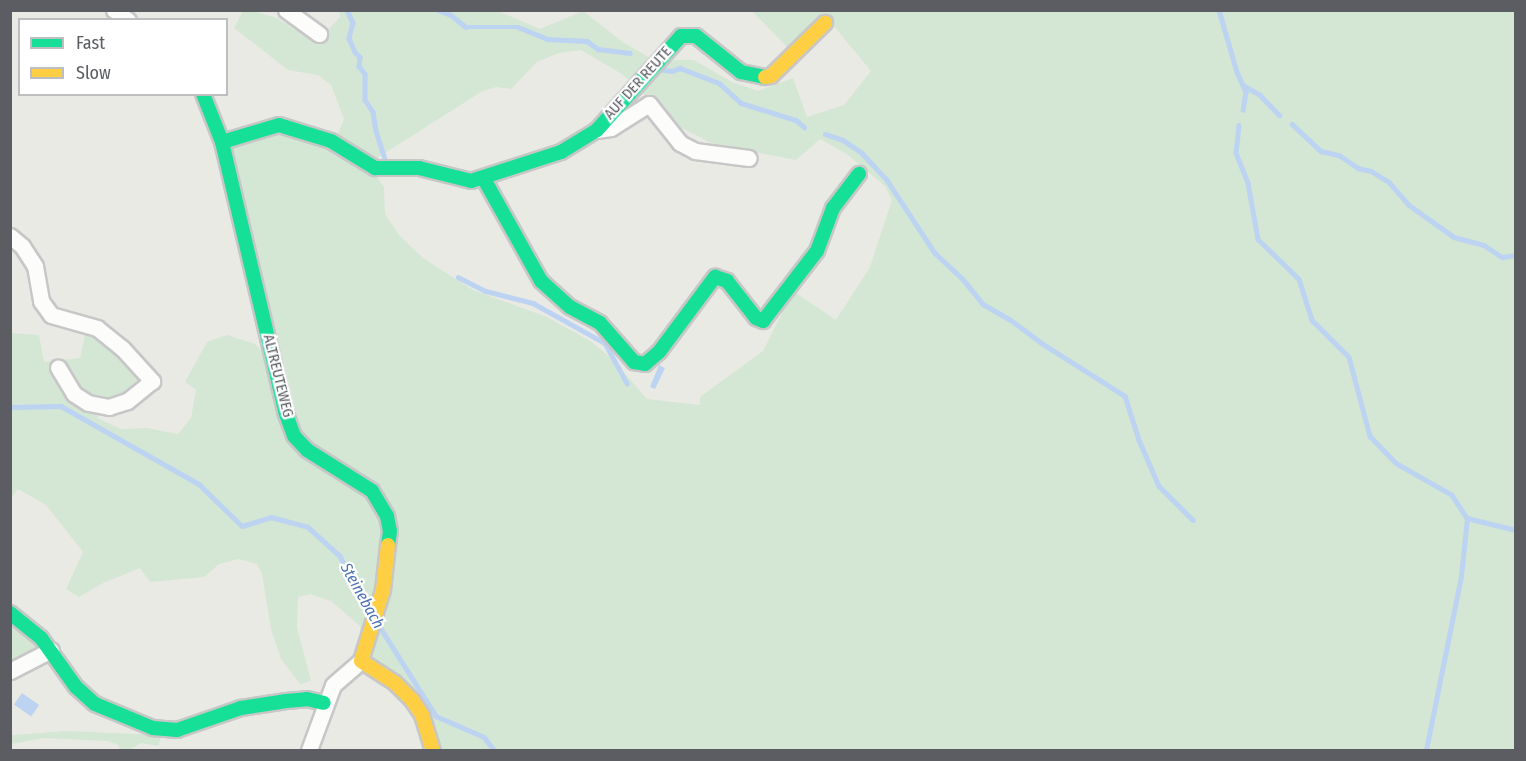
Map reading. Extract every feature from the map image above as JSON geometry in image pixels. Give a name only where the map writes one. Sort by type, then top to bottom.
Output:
[{"type":"street","points":[[286,10],[319,34]]},
{"type":"street","name":"AUF DER REUTE","points":[[222,142],[279,125],[331,141],[375,168],[402,170],[418,168],[471,181],[484,179],[561,152],[597,130],[638,81],[681,36],[696,36],[741,72],[760,78],[771,76],[825,23]]},
{"type":"street","name":"ALTREUTEWEG","points":[[204,96],[222,142],[286,414],[294,436],[308,450],[372,491],[387,516],[390,531],[388,566],[377,612],[361,661]]},
{"type":"street","name":"AUF DER REUTE","points":[[597,130],[611,128],[649,104],[680,143],[695,151],[749,158]]},
{"type":"street","points":[[484,179],[540,281],[570,307],[600,323],[634,362],[645,364],[659,352],[715,277],[727,281],[756,318],[763,321],[817,251],[833,207],[859,174]]},
{"type":"street","points":[[10,236],[22,246],[36,266],[41,301],[51,315],[97,328],[122,348],[152,381],[127,401],[109,407],[88,403],[75,394],[58,367]]},
{"type":"street","points":[[10,613],[51,650],[76,687],[95,704],[153,728],[177,730],[241,708],[286,701],[307,699],[324,703]]},
{"type":"street","points":[[10,671],[51,650]]},
{"type":"street","points":[[309,750],[324,703],[333,685],[361,661],[395,683],[412,700],[422,715],[434,750]]},
{"type":"green space","points":[[243,11],[253,11],[277,18],[312,41],[326,32],[340,17],[339,11],[498,11],[540,29],[583,11],[624,43],[654,60],[694,60],[732,82],[758,91],[793,78],[807,117],[844,105],[871,71],[833,25],[790,50],[752,11],[1515,11],[1515,750],[440,750],[367,660],[360,626],[331,601],[310,594],[298,597],[297,628],[311,681],[300,684],[281,659],[271,629],[262,574],[257,564],[239,559],[219,564],[204,577],[150,582],[140,568],[103,583],[79,597],[66,589],[83,552],[46,505],[18,489],[11,498],[11,333],[39,335],[44,362],[80,358],[86,331],[117,350],[141,376],[97,418],[121,429],[147,428],[178,434],[191,418],[196,390],[185,382],[207,342],[227,335],[255,344],[264,354],[229,146],[277,131],[332,146],[375,174],[384,187],[385,214],[399,235],[423,258],[473,290],[547,317],[592,342],[612,359],[647,399],[700,405],[700,397],[763,351],[793,291],[836,320],[870,267],[892,200],[885,186],[848,155],[820,139],[796,160],[713,144],[678,126],[622,74],[581,50],[559,53],[537,62],[511,89],[496,87],[481,92],[374,160],[336,138],[344,119],[331,85],[318,75],[288,70],[234,28]]},
{"type":"green space","points":[[10,618],[37,645],[28,658],[10,666]]},
{"type":"green space","points":[[10,731],[13,735],[67,731],[162,735],[158,746],[141,743],[129,750],[119,750],[119,745],[107,741],[44,738],[11,744]]},
{"type":"water","points":[[659,365],[665,368],[655,389],[650,387]]},
{"type":"water","points":[[22,693],[39,705],[31,717],[14,704]]},
{"type":"waterway","points":[[347,10],[353,23],[349,38],[355,52],[360,57],[359,66],[365,74],[365,100],[373,112],[385,159]]},
{"type":"waterway","points":[[438,10],[451,15],[466,27],[518,27],[547,39],[587,41],[598,49],[630,53]]},
{"type":"waterway","points":[[1219,10],[1237,72],[1246,92],[1243,110]]},
{"type":"waterway","points":[[658,69],[672,71],[680,68],[719,83],[741,103],[796,120],[804,127]]},
{"type":"waterway","points":[[1243,85],[1260,95],[1279,115]]},
{"type":"waterway","points":[[1292,124],[1321,151],[1339,155],[1358,168],[1371,171],[1389,182],[1409,205],[1454,237],[1484,245],[1502,257],[1516,255]]},
{"type":"waterway","points":[[1239,125],[1236,153],[1248,183],[1258,239],[1299,279],[1312,320],[1349,357],[1370,436],[1396,463],[1452,495],[1467,518],[1516,530]]},
{"type":"waterway","points":[[825,134],[843,140],[862,153],[887,180],[935,253],[962,278],[983,304],[1125,396],[1139,440],[1159,486],[1193,520]]},
{"type":"waterway","points":[[458,277],[486,291],[533,303],[605,343],[627,383]]},
{"type":"waterway","name":"Steinebach","points":[[10,407],[61,406],[199,484],[242,526],[271,517],[308,527],[340,556],[370,612]]},
{"type":"waterway","points":[[1426,750],[1461,576],[1467,518]]},
{"type":"waterway","name":"Steinebach","points":[[380,627],[436,716],[484,737],[494,750]]},
{"type":"traffic: fast","points":[[222,142],[279,125],[331,141],[375,168],[419,168],[471,181],[561,152],[597,130],[681,36],[696,36],[741,72],[765,77]]},
{"type":"traffic: fast","points":[[204,96],[222,142],[286,414],[294,436],[307,450],[372,491],[387,516],[390,531],[388,545]]},
{"type":"traffic: fast","points":[[484,179],[541,281],[570,307],[600,323],[634,362],[645,364],[659,352],[715,277],[727,281],[756,318],[763,321],[817,251],[833,208],[859,174]]},
{"type":"traffic: fast","points":[[10,613],[41,638],[76,687],[95,704],[153,728],[177,730],[241,708],[286,701],[307,699],[324,703]]},
{"type":"traffic: slow","points":[[765,77],[771,76],[825,23]]},
{"type":"traffic: slow","points":[[388,545],[383,590],[361,661],[395,683],[412,700],[422,715],[433,750]]}]
